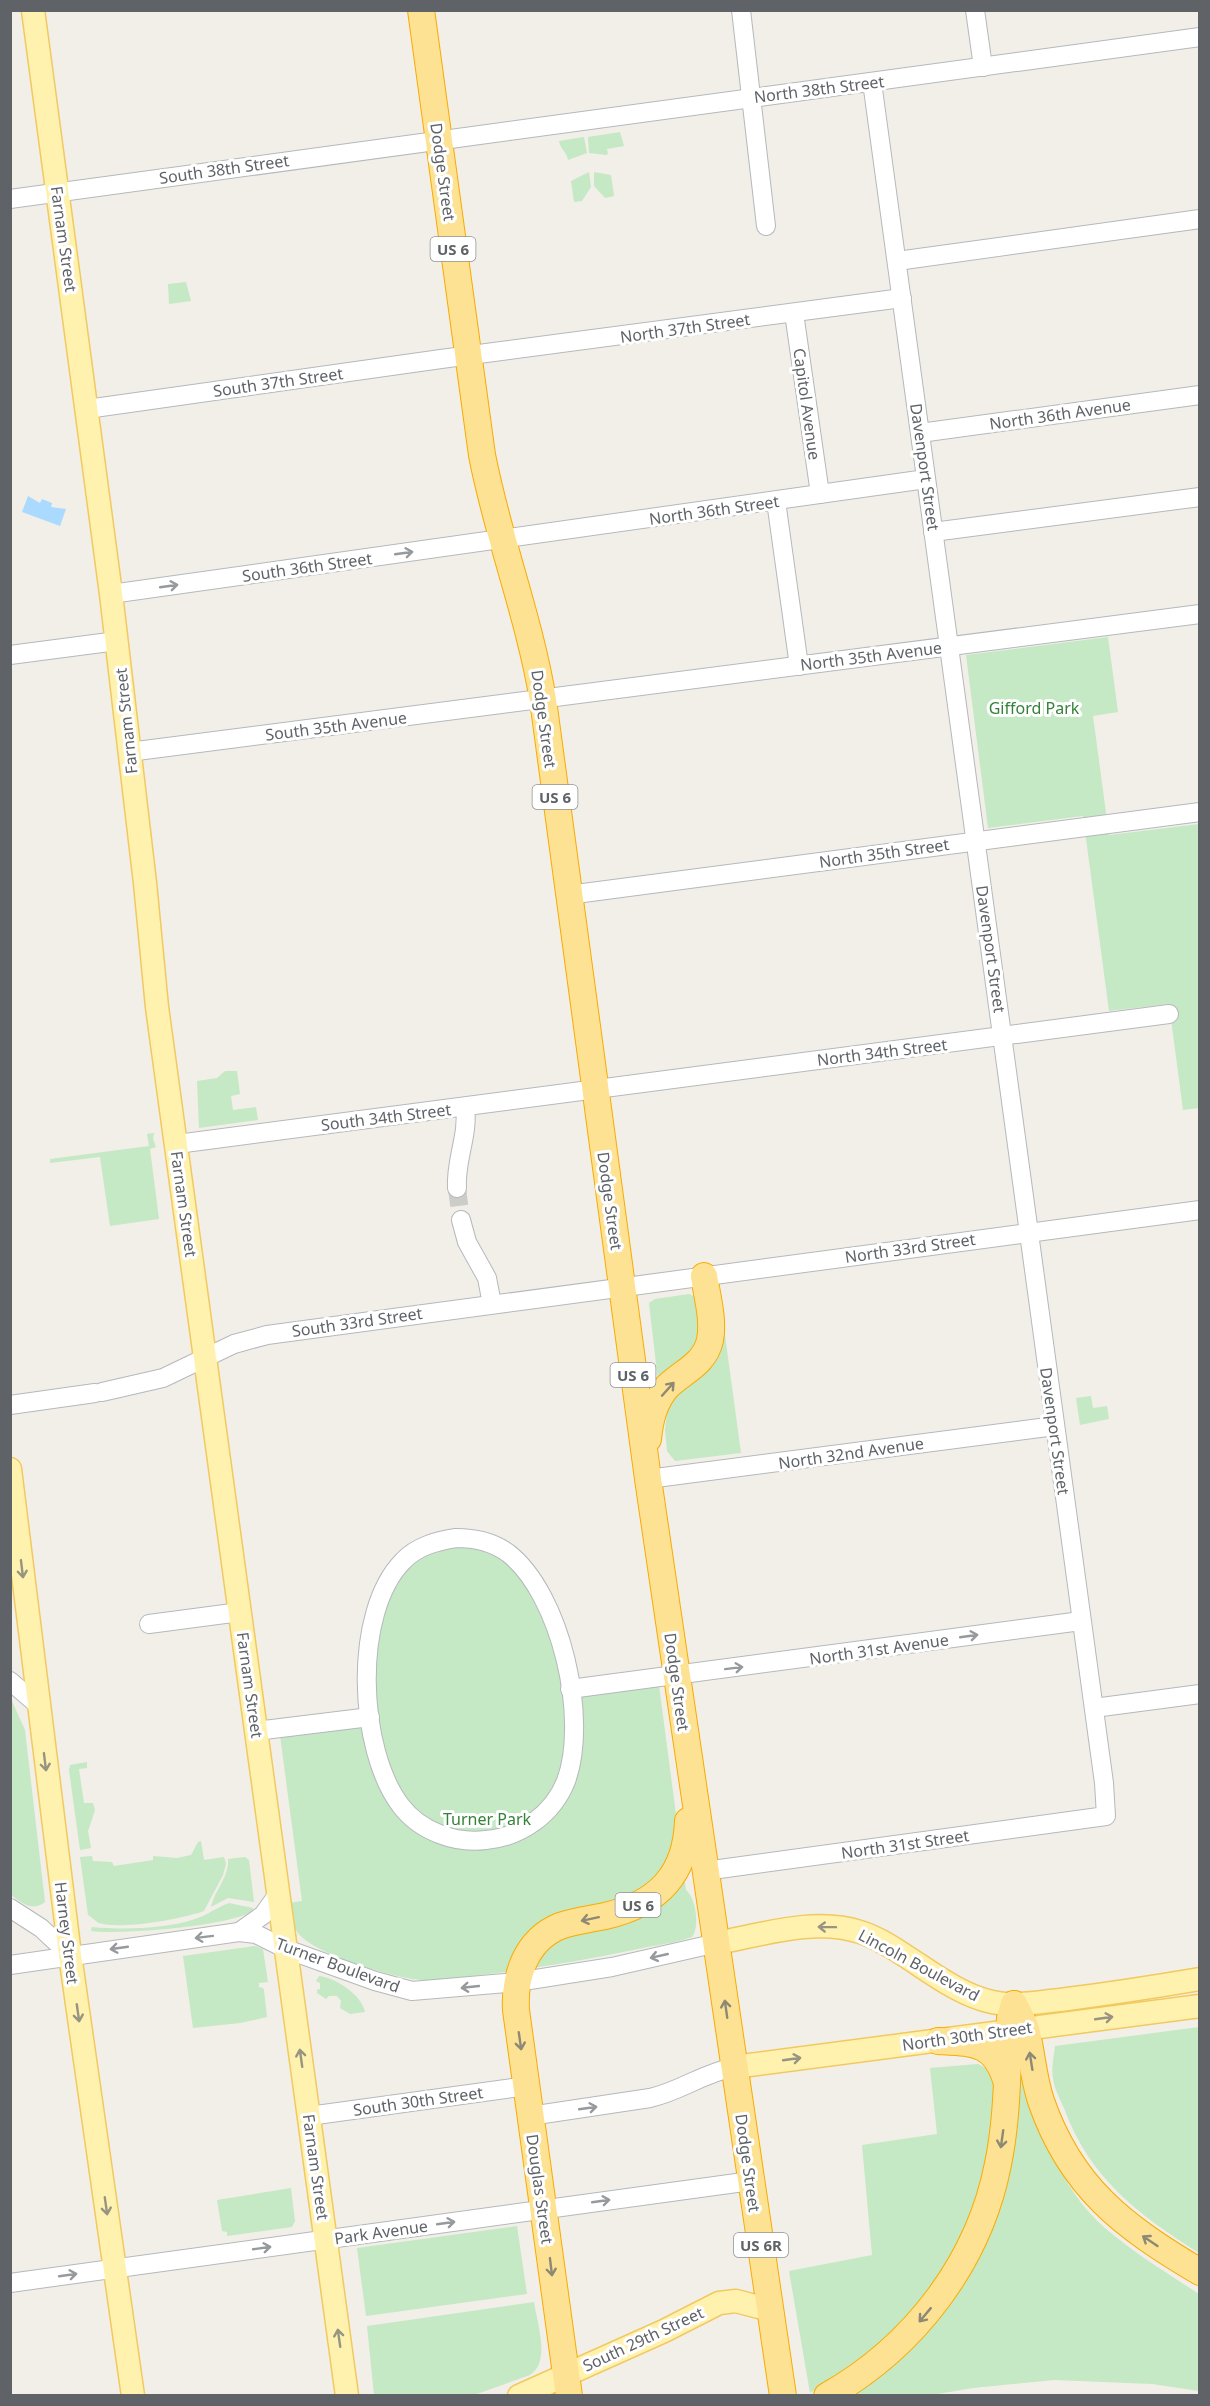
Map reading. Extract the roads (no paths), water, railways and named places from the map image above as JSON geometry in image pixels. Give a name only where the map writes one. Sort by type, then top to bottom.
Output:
[{"type":"highway","name":"Dodge Street","points":[[421,10],[482,455],[494,511],[529,629],[543,700],[646,1471],[783,2396]]},
{"type":"highway","points":[[646,1471],[649,1431],[655,1407],[667,1387],[702,1357],[710,1340],[711,1325],[704,1276]]},
{"type":"highway","name":"US 6","points":[[517,1982],[528,1953],[549,1932],[567,1924],[632,1908],[664,1887],[675,1873],[685,1851],[689,1816],[689,1770]]},
{"type":"highway","points":[[664,1887],[687,1885],[711,1910]]},
{"type":"highway","name":"Douglas Street","points":[[517,1982],[516,2010],[568,2385]]},
{"type":"highway","points":[[1014,2004],[1017,2029],[1042,2103],[1054,2132],[1089,2189],[1129,2227],[1200,2272]]},
{"type":"highway","points":[[827,2396],[859,2376],[906,2337],[941,2294],[970,2247],[991,2192],[998,2165],[1003,2135],[1006,2081],[1017,2029]]},
{"type":"highway","points":[[938,2041],[979,2045],[997,2058],[1006,2081]]},
{"type":"main road","name":"Farnam Street","points":[[33,10],[117,641],[146,889],[157,1007],[347,2396]]},
{"type":"main road","name":"Harney Street","points":[[10,1469],[70,1955],[133,2396]]},
{"type":"main road","name":"Lincoln Boulevard","points":[[717,1943],[806,1928],[849,1929],[872,1936],[970,1994],[993,2002],[1014,2004]]},
{"type":"main road","name":"North 30th Street","points":[[1014,2004],[1113,1993],[1200,1979]]},
{"type":"main road","name":"North 30th Street","points":[[734,2067],[1200,2006]]},
{"type":"main road","name":"South 29th Street","points":[[519,2396],[568,2385],[719,2303],[736,2301],[770,2310]]},
{"type":"street","points":[[741,10],[766,226]]},
{"type":"street","points":[[975,10],[982,67]]},
{"type":"street","name":"North 38th Street","points":[[439,141],[1200,37]]},
{"type":"street","name":"Davenport Street","points":[[872,82],[1094,1708],[1106,1816]]},
{"type":"street","name":"South 38th Street","points":[[10,199],[439,141]]},
{"type":"street","points":[[897,261],[1200,219]]},
{"type":"street","name":"North 37th Street","points":[[468,356],[902,298]]},
{"type":"street","name":"Capitol Avenue","points":[[794,313],[820,495]]},
{"type":"street","name":"South 37th Street","points":[[87,409],[468,356]]},
{"type":"street","name":"North 36th Avenue","points":[[920,433],[1200,395]]},
{"type":"street","name":"North 36th Street","points":[[502,540],[926,479]]},
{"type":"street","points":[[933,531],[1200,497]]},
{"type":"street","points":[[776,501],[799,666]]},
{"type":"street","name":"South 36th Street","points":[[111,594],[502,540]]},
{"type":"street","name":"North 35th Avenue","points":[[543,700],[1200,614]]},
{"type":"street","points":[[10,655],[117,641]]},
{"type":"street","name":"South 35th Avenue","points":[[129,752],[543,700]]},
{"type":"street","name":"North 35th Street","points":[[568,895],[1200,812]]},
{"type":"street","name":"North 34th Street","points":[[595,1090],[1169,1014]]},
{"type":"street","name":"South 34th Street","points":[[177,1144],[595,1090]]},
{"type":"street","points":[[457,1188],[457,1165],[466,1128],[465,1107]]},
{"type":"street","name":"North 33rd Street","points":[[621,1287],[1200,1210]]},
{"type":"street","points":[[461,1220],[467,1242],[487,1278],[492,1304]]},
{"type":"street","name":"South 33rd Street","points":[[10,1405],[98,1393],[163,1378],[234,1344],[260,1336],[621,1287]]},
{"type":"street","name":"North 32nd Avenue","points":[[646,1471],[1055,1426]]},
{"type":"street","points":[[448,1539],[472,1539],[491,1544],[506,1552],[527,1573],[544,1603],[557,1634],[570,1689],[573,1744],[570,1767],[562,1788],[547,1811],[518,1832],[493,1839],[470,1841],[446,1836],[427,1828],[405,1810],[393,1794],[383,1772],[370,1717],[369,1652],[374,1618],[392,1574],[407,1557],[427,1545],[448,1539]]},
{"type":"street","points":[[153,1624],[240,1612]]},
{"type":"street","name":"North 31st Avenue","points":[[570,1689],[1081,1621]]},
{"type":"street","points":[[10,1681],[38,1706]]},
{"type":"street","points":[[1094,1708],[1200,1694]]},
{"type":"street","points":[[256,1731],[370,1717]]},
{"type":"street","name":"North 31st Street","points":[[705,1871],[1106,1816]]},
{"type":"street","points":[[239,1932],[263,1915],[278,1894]]},
{"type":"street","points":[[10,1908],[42,1928],[70,1955]]},
{"type":"street","name":"Turner Boulevard","points":[[10,1965],[239,1932],[255,1934],[286,1949],[406,1990],[437,1990],[517,1982],[612,1967],[717,1943]]},
{"type":"street","points":[[531,2116],[650,2098],[666,2094],[714,2071],[734,2067]]},
{"type":"street","name":"South 30th Street","points":[[309,2116],[526,2086]]},
{"type":"street","name":"Park Avenue","points":[[10,2283],[751,2181]]},
{"type":"water","points":[[28,496],[40,503],[42,499],[52,503],[51,507],[66,509],[60,526],[22,512]]},
{"type":"tunnel","points":[[457,1188],[461,1220]]},
{"type":"park label","name":"Gifford Park","points":[[1034,708]]},
{"type":"park label","name":"Turner Park","points":[[487,1819]]}]
